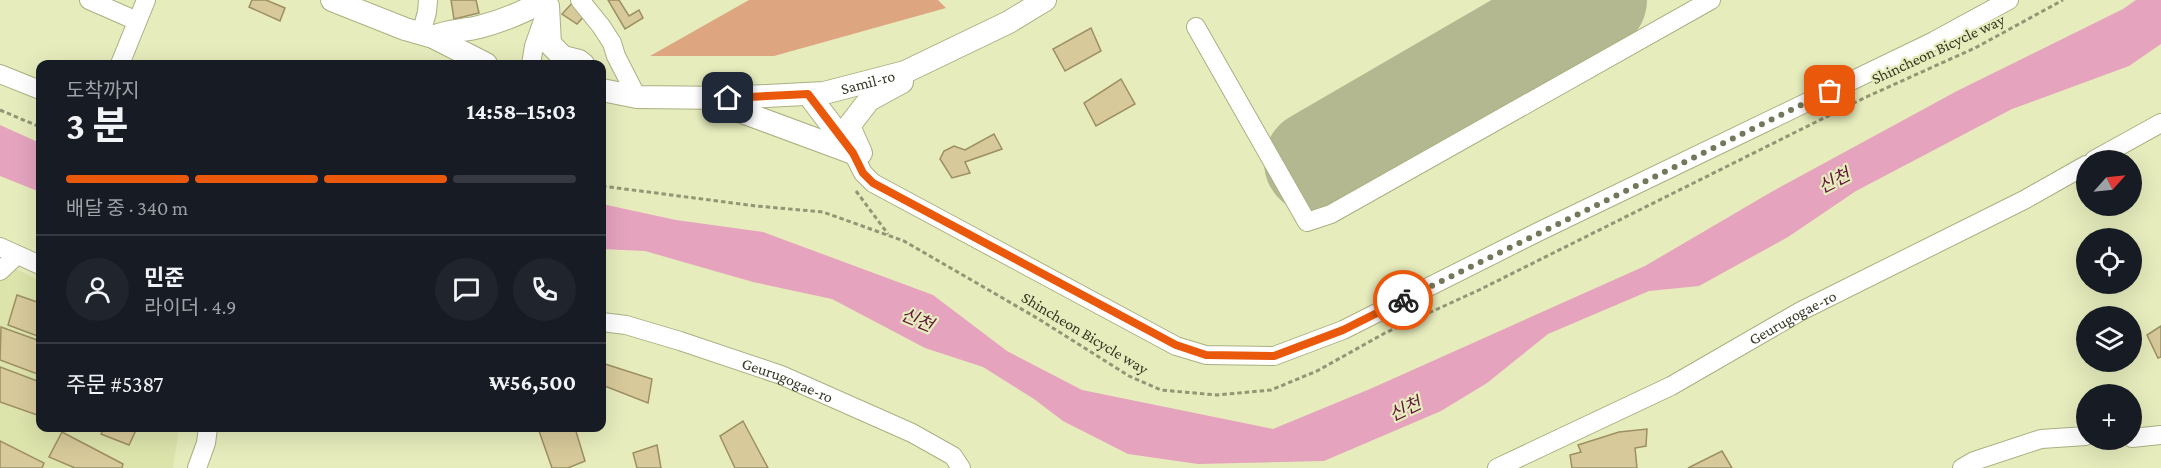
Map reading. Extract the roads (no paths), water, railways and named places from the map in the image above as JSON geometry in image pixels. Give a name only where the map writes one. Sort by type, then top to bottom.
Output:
[{"type":"main road","points":[[332,0],[427,36],[478,60]]},
{"type":"main road","name":"Samil-ro","points":[[606,89],[637,97],[703,98],[824,93],[905,72],[1009,22],[1045,0]]},
{"type":"main road","points":[[427,36],[505,20],[548,2],[550,44],[563,57],[575,60]]},
{"type":"main road","points":[[857,153],[849,126],[869,100],[943,54]]},
{"type":"main road","points":[[808,94],[857,153]]},
{"type":"main road","points":[[703,98],[857,153]]},
{"type":"street","points":[[89,0],[137,21]]},
{"type":"street","points":[[122,60],[146,0]]},
{"type":"street","points":[[427,36],[428,0]]},
{"type":"street","points":[[580,0],[612,43],[616,56],[637,97]]},
{"type":"street","points":[[1196,27],[1307,222],[1331,213],[1711,0]]},
{"type":"street","points":[[857,153],[863,173],[873,183],[1176,345],[1206,355],[1274,356],[1343,330],[1548,227],[1934,41],[2009,0]]},
{"type":"street","points":[[532,60],[548,2]]},
{"type":"street","points":[[0,74],[36,88]]},
{"type":"street","points":[[2112,150],[2161,123]]},
{"type":"street","name":"Geurugogae-ro","points":[[1497,468],[1671,386],[1801,311],[2024,200],[2076,171]]},
{"type":"street","points":[[0,271],[6,251],[36,263]]},
{"type":"street","name":"Geurugogae-ro","points":[[606,322],[626,325],[680,341],[781,375],[912,433],[953,456],[961,468]]},
{"type":"street","points":[[197,468],[207,432]]},
{"type":"street","points":[[2142,437],[2161,435]]},
{"type":"street","points":[[1962,468],[1974,461],[2041,439],[2076,437]]},
{"type":"water","name":"신천","points":[[2136,0],[2161,0],[2161,44],[2129,66],[2012,109],[1856,191],[1788,237],[1699,286],[1649,291],[1548,334],[1487,383],[1441,411],[1324,461],[1198,464],[1128,454],[1063,421],[1034,399],[983,367],[925,348],[832,299],[753,282],[645,251],[606,249],[606,205],[676,220],[763,232],[933,295],[1007,351],[1082,390],[1273,429],[1370,389],[1645,266],[1773,191],[1957,91],[2123,9]]},
{"type":"water","points":[[0,125],[36,141],[36,190],[0,176]]}]
